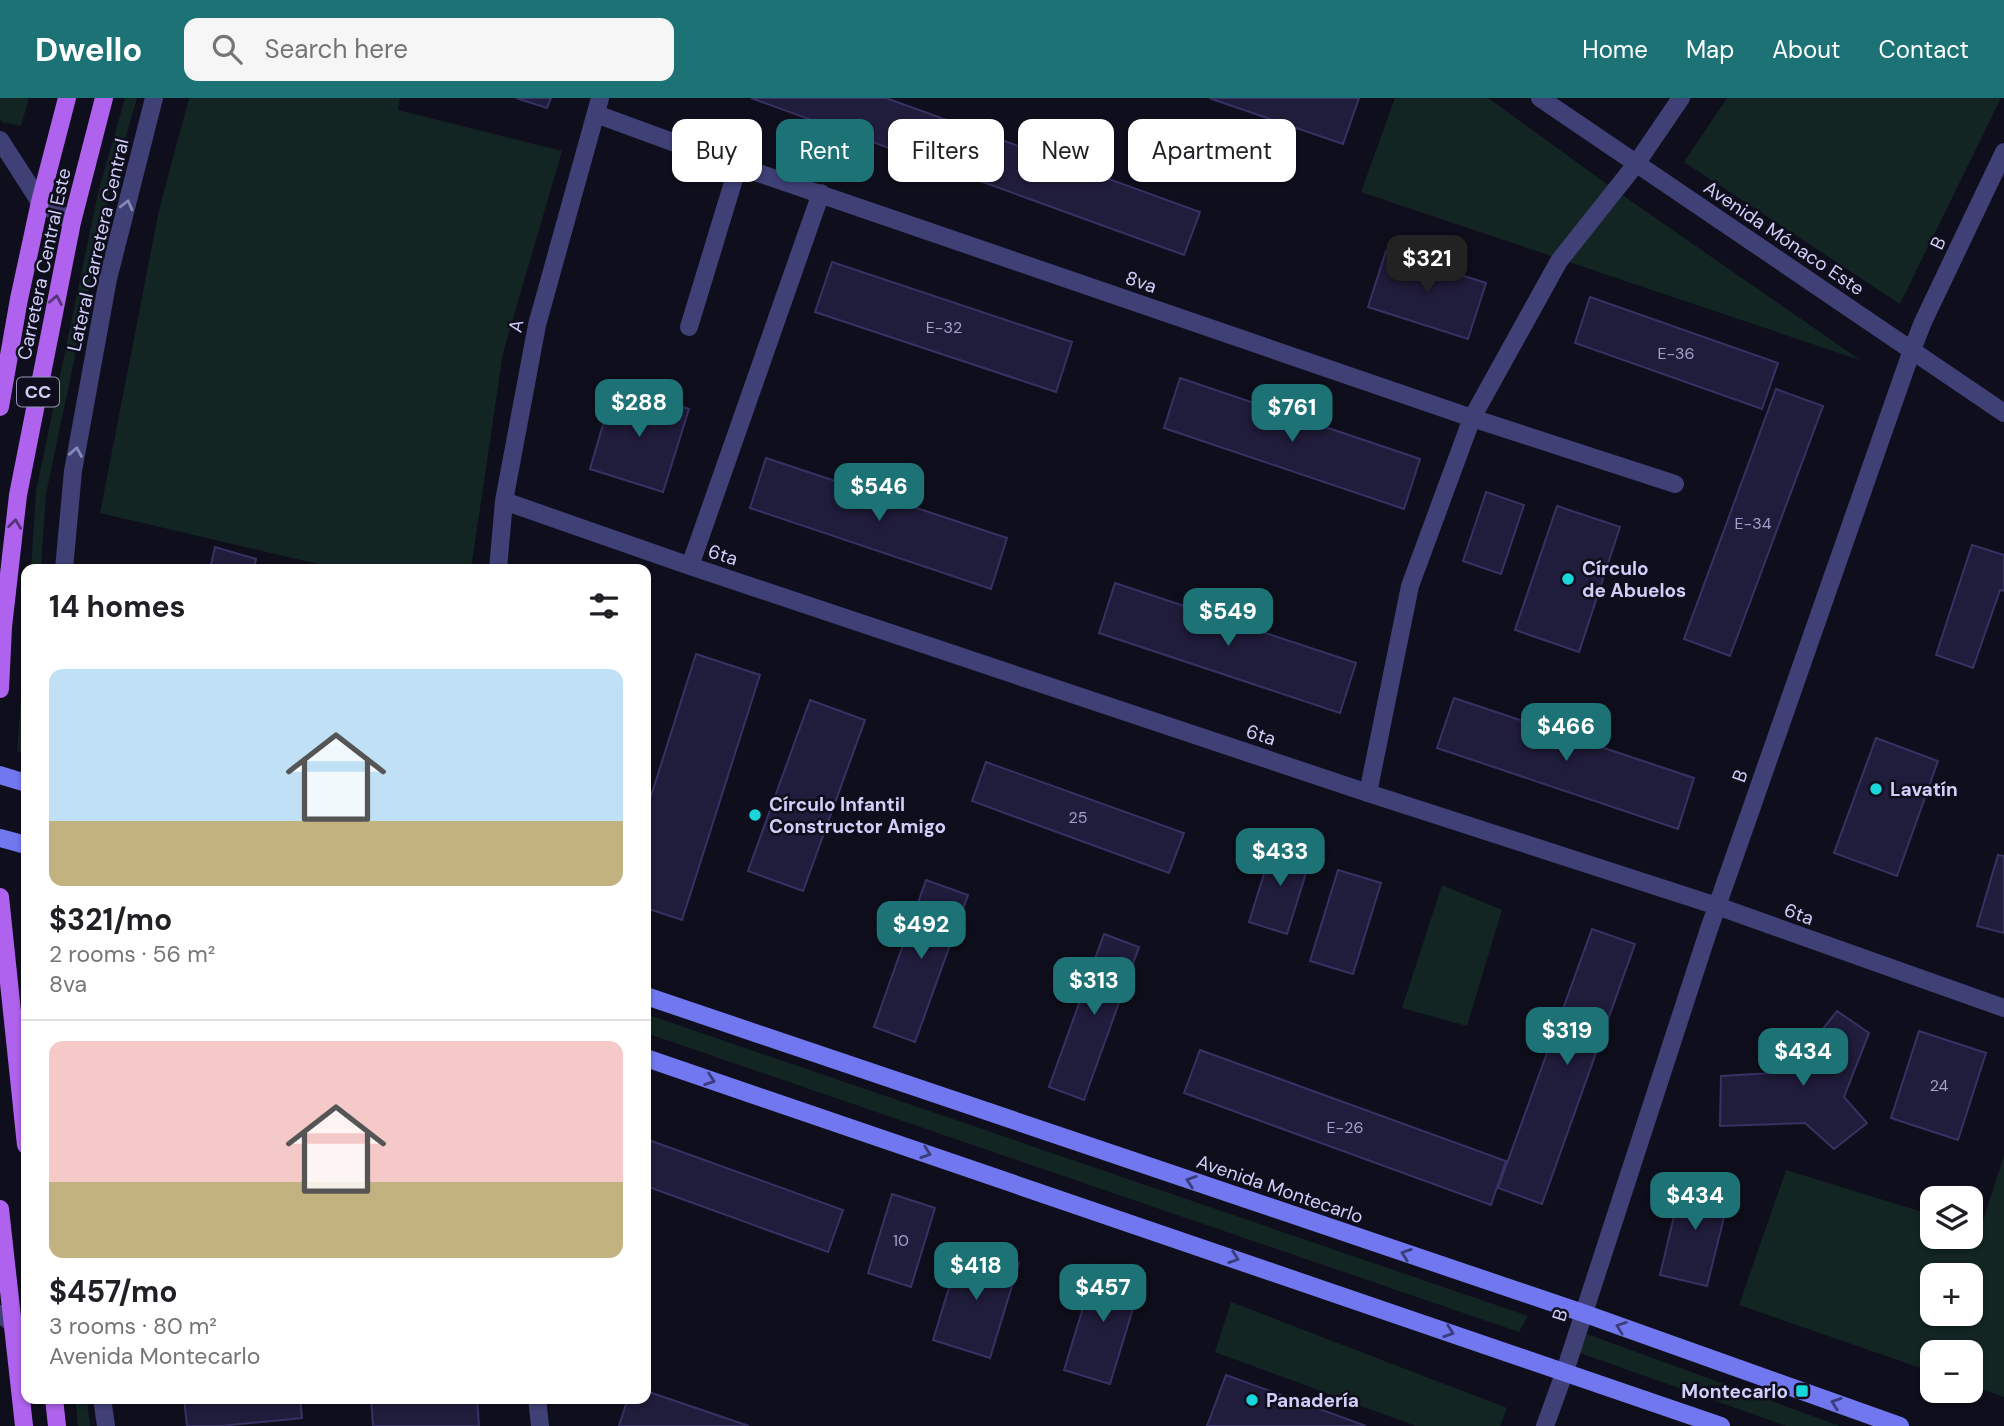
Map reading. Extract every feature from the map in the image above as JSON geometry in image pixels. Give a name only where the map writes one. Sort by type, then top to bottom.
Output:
[{"type":"main road","name":"Carretera Central Este","points":[[0,407],[40,202],[67,98]]},
{"type":"main road","name":"Carretera Central Este","points":[[0,689],[3,627],[18,495],[72,222],[104,98]]},
{"type":"main road","points":[[0,775],[21,781]]},
{"type":"main road","points":[[0,838],[21,844]]},
{"type":"main road","points":[[0,897],[21,1097]]},
{"type":"main road","name":"Avenida Montecarlo","points":[[651,998],[1583,1314],[1900,1426]]},
{"type":"main road","points":[[651,1060],[1721,1426]]},
{"type":"main road","points":[[0,1209],[21,1397]]},
{"type":"main road","points":[[22,1404],[24,1426]]},
{"type":"main road","points":[[55,1404],[57,1426]]},
{"type":"street","name":"Lateral Carretera Central","points":[[64,564],[73,471],[108,279],[154,98]]},
{"type":"street","name":"Avenida Mónaco Este","points":[[1540,98],[2004,413]]},
{"type":"street","points":[[1368,793],[1410,586],[1472,418],[1559,261],[1636,164],[1681,98]]},
{"type":"street","name":"8va","points":[[598,106],[672,138]]},
{"type":"street","name":"A","points":[[499,564],[505,501],[537,325],[598,106]]},
{"type":"street","points":[[0,140],[40,202],[72,222]]},
{"type":"street","name":"B","points":[[1545,1426],[1717,906],[1912,350],[2004,152]]},
{"type":"street","name":"8va","points":[[762,174],[1472,418],[1675,484]]},
{"type":"street","points":[[689,327],[733,182]]},
{"type":"street","points":[[690,566],[821,194]]},
{"type":"street","name":"6ta","points":[[505,501],[690,566],[1368,793],[1717,906],[2004,1008]]},
{"type":"street","points":[[103,1404],[106,1426]]},
{"type":"street","points":[[538,1404],[540,1426]]},
{"type":"green space","points":[[0,98],[29,98],[21,126],[2,122]]},
{"type":"green space","points":[[125,98],[137,98],[108,199],[46,494],[41,564],[31,564],[36,491],[98,193]]},
{"type":"green space","points":[[189,98],[400,98],[398,110],[562,151],[503,353],[472,564],[319,564],[100,513],[159,210]]},
{"type":"green space","points":[[1395,98],[1488,98],[1860,360],[1361,192]]},
{"type":"green space","points":[[1727,98],[2001,98],[1900,304],[1684,162]]},
{"type":"green space","points":[[21,695],[21,752],[17,751]]},
{"type":"green space","points":[[1442,885],[1502,910],[1467,1026],[1402,1008]]},
{"type":"green space","points":[[651,1016],[1528,1316],[1519,1332],[651,1035]]},
{"type":"green space","points":[[2004,1156],[2004,1397],[1983,1389],[1983,1340],[1920,1340],[1920,1368],[1739,1305],[1786,1170],[1920,1211],[1920,1249],[1983,1249],[1983,1220]]},
{"type":"green space","points":[[1231,1302],[1507,1408],[1500,1426],[1416,1426],[1215,1352]]},
{"type":"green space","points":[[1584,1333],[1840,1426],[1786,1426],[1580,1353]]},
{"type":"green space","points":[[76,1404],[88,1404],[90,1426],[78,1426]]},
{"type":"building","points":[[516,98],[551,98],[547,108]]},
{"type":"building","points":[[751,98],[886,98],[944,119],[888,119],[888,148],[874,143],[874,119],[809,119]]},
{"type":"building","points":[[1209,98],[1359,98],[1343,144],[1296,128],[1296,119],[1270,119]]},
{"type":"building","points":[[1004,141],[1018,146],[1018,182],[1114,181],[1200,212],[1184,255],[983,182],[1004,182]]},
{"type":"building","points":[[1386,251],[1486,283],[1468,339],[1368,307]]},
{"type":"building","points":[[832,262],[1072,342],[1056,392],[815,312]]},
{"type":"building","points":[[1590,297],[1778,363],[1762,409],[1575,343]]},
{"type":"building","points":[[1180,378],[1420,459],[1404,509],[1164,428]]},
{"type":"building","points":[[614,387],[689,409],[663,492],[590,469]]},
{"type":"building","points":[[1776,389],[1823,406],[1730,656],[1684,639]]},
{"type":"building","points":[[766,458],[1007,538],[991,589],[750,508]]},
{"type":"building","points":[[1486,492],[1524,505],[1501,574],[1463,561]]},
{"type":"building","name":"Círculo de Abuelos","points":[[1557,506],[1620,527],[1579,652],[1515,630]]},
{"type":"building","points":[[1972,545],[2004,555],[2004,591],[2000,590],[1973,668],[1936,655]]},
{"type":"building","points":[[215,547],[256,559],[255,564],[211,564]]},
{"type":"building","points":[[1115,583],[1356,663],[1340,713],[1099,633]]},
{"type":"building","points":[[696,654],[760,675],[682,920],[651,910],[651,796]]},
{"type":"building","points":[[1454,698],[1694,778],[1678,829],[1437,748]]},
{"type":"building","points":[[810,700],[865,720],[803,891],[748,871]]},
{"type":"building","points":[[1876,738],[1938,761],[1897,876],[1834,853]]},
{"type":"building","points":[[986,762],[1184,833],[1169,873],[972,801]]},
{"type":"building","points":[[1274,842],[1312,854],[1287,934],[1249,922]]},
{"type":"building","points":[[1998,855],[2004,856],[2004,933],[1977,926]]},
{"type":"building","points":[[1338,870],[1381,883],[1353,974],[1310,961]]},
{"type":"building","points":[[926,880],[968,895],[915,1042],[874,1027]]},
{"type":"building","points":[[1592,929],[1635,944],[1542,1204],[1498,1188]]},
{"type":"building","points":[[1104,934],[1139,947],[1084,1100],[1049,1087]]},
{"type":"building","points":[[1837,1011],[1869,1033],[1844,1097],[1867,1123],[1834,1149],[1805,1123],[1720,1126],[1721,1076],[1789,1072]]},
{"type":"building","points":[[1919,1031],[1986,1053],[1958,1140],[1891,1118]]},
{"type":"building","points":[[1200,1050],[1506,1161],[1491,1205],[1184,1093]]},
{"type":"building","points":[[651,1141],[843,1210],[828,1252],[651,1188]]},
{"type":"building","points":[[1683,1178],[1731,1189],[1707,1286],[1660,1275]]},
{"type":"building","points":[[892,1194],[935,1208],[911,1287],[868,1273]]},
{"type":"building","points":[[962,1245],[1019,1263],[990,1358],[933,1340]]},
{"type":"building","points":[[1096,1265],[1142,1279],[1110,1384],[1064,1370]]},
{"type":"building","points":[[1226,1375],[1366,1426],[1207,1426]]},
{"type":"building","points":[[651,1393],[749,1426],[619,1426],[626,1404],[651,1404]]},
{"type":"building","points":[[185,1404],[301,1404],[302,1418],[220,1426],[187,1426]]},
{"type":"building","points":[[371,1404],[477,1404],[479,1426],[373,1426]]},
{"type":"place","name":"Círculo de Abuelos","points":[[1568,579]]},
{"type":"place","name":"Lavatín","points":[[1876,789]]},
{"type":"place","name":"Círculo Infantil Constructor Amigo","points":[[755,815]]},
{"type":"place","name":"Montecarlo","points":[[1802,1391]]},
{"type":"place","name":"Panadería","points":[[1252,1400]]}]
